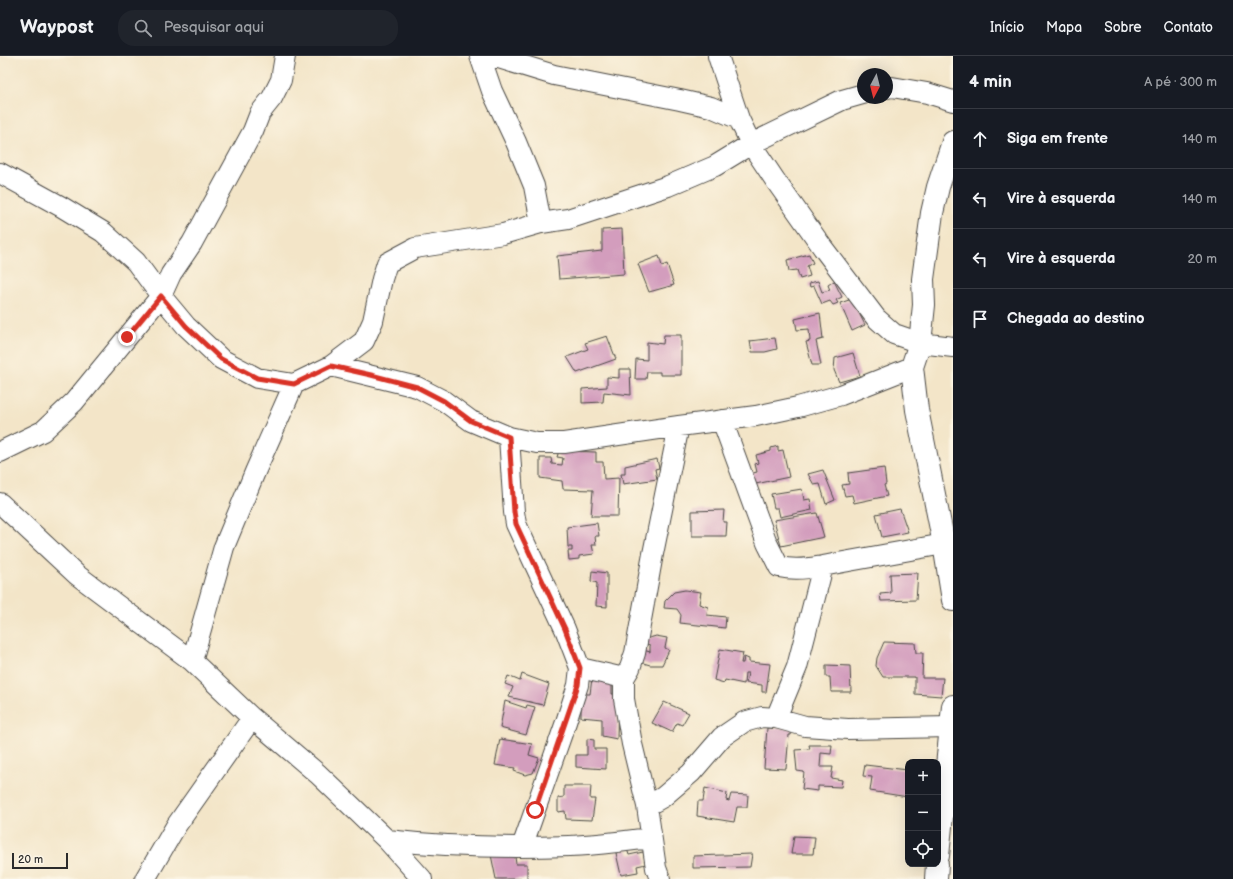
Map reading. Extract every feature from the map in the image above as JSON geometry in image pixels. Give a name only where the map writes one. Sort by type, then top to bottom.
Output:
[{"type":"street","points":[[0,452],[43,431],[74,402],[161,296],[171,274],[192,243],[253,131],[260,113],[275,92],[281,80],[285,56]]},
{"type":"street","points":[[480,56],[492,91],[516,142],[534,186],[541,223]]},
{"type":"street","points":[[492,56],[554,75],[710,107],[739,119]]},
{"type":"street","points":[[718,56],[739,119],[751,144],[823,248],[876,318],[894,334],[920,343],[953,347]]},
{"type":"street","points":[[893,87],[928,93],[953,101]]},
{"type":"street","points":[[0,173],[103,232],[136,262],[161,296],[186,326],[221,359],[257,378],[294,384],[331,366],[364,341],[373,321],[387,263],[415,248],[503,234],[541,223],[568,219],[668,186],[715,166],[751,144],[842,100],[857,96]]},
{"type":"street","points":[[953,142],[938,187],[932,213],[924,279],[924,305],[920,343],[912,367],[917,410],[944,544],[953,600]]},
{"type":"street","points":[[331,366],[417,387],[444,401],[471,421],[509,437],[537,443],[564,443],[756,416],[798,407],[841,394],[912,367]]},
{"type":"street","points":[[192,661],[224,547],[254,472],[294,384]]},
{"type":"street","points":[[722,420],[767,543],[779,567],[788,569],[823,566],[944,544]]},
{"type":"street","points":[[660,879],[656,868],[647,806],[630,736],[624,699],[624,678],[630,668],[635,653],[679,426]]},
{"type":"street","points":[[509,437],[516,524],[565,629],[580,668],[578,685],[522,847]]},
{"type":"street","points":[[0,503],[77,575],[192,661],[252,718],[318,774],[387,840],[422,879]]},
{"type":"street","points":[[776,718],[796,667],[823,566]]},
{"type":"street","points":[[580,668],[624,678]]},
{"type":"street","points":[[647,806],[664,797],[691,773],[722,738],[744,722],[762,717],[776,718],[805,726],[848,729],[952,717],[941,831]]},
{"type":"street","points":[[145,879],[176,826],[252,718]]},
{"type":"street","points":[[387,840],[427,845],[522,847],[570,846],[651,838]]},
{"type":"street","points":[[936,879],[937,867]]},
{"type":"building","points":[[622,229],[624,274],[559,279],[557,256],[602,251],[602,230]]},
{"type":"building","points":[[809,254],[813,263],[807,266],[810,276],[800,279],[797,270],[789,271],[787,260]]},
{"type":"building","points":[[659,256],[662,266],[667,264],[674,285],[649,292],[638,264]]},
{"type":"building","points":[[818,281],[822,292],[830,290],[828,285],[834,281],[842,297],[836,300],[838,303],[833,305],[830,301],[822,304],[814,286],[810,287],[809,283]]},
{"type":"building","points":[[852,299],[865,325],[852,331],[840,303]]},
{"type":"building","points":[[820,313],[823,339],[816,341],[821,365],[812,365],[806,342],[810,341],[809,329],[797,330],[795,319]]},
{"type":"building","points":[[664,335],[681,335],[681,375],[660,375],[660,372],[647,372],[646,379],[635,379],[636,359],[647,360],[647,342],[663,344]]},
{"type":"building","points":[[607,336],[616,359],[577,373],[567,357],[588,349],[585,343]]},
{"type":"building","points":[[775,338],[777,349],[765,352],[752,352],[750,341]]},
{"type":"building","points":[[853,353],[860,376],[839,382],[834,370],[835,358]]},
{"type":"building","points":[[619,369],[630,369],[631,395],[604,392],[603,402],[582,403],[582,389],[607,387],[607,377],[619,378]]},
{"type":"building","points":[[778,446],[778,451],[783,450],[789,477],[751,485],[749,474],[757,472],[755,464],[758,463],[756,455],[771,451],[771,448]]},
{"type":"building","points":[[559,451],[596,452],[596,462],[603,462],[604,479],[619,478],[618,516],[591,516],[593,490],[563,489],[562,481],[540,478],[540,458],[551,458],[552,464],[562,465],[563,458],[557,457]]},
{"type":"building","points":[[657,459],[659,468],[655,469],[657,479],[623,484],[621,474],[625,474],[625,466]]},
{"type":"building","points":[[884,468],[886,484],[884,485],[887,496],[854,503],[852,495],[845,496],[842,485],[849,484],[848,473]]},
{"type":"building","points":[[823,470],[835,500],[826,504],[820,484],[814,485],[808,474]]},
{"type":"building","points":[[802,489],[804,500],[810,499],[812,510],[780,517],[778,508],[774,508],[771,494]]},
{"type":"building","points":[[900,509],[908,532],[882,537],[876,514]]},
{"type":"building","points":[[724,510],[723,522],[727,522],[726,536],[692,536],[692,511]]},
{"type":"building","points":[[817,513],[824,537],[781,546],[774,520]]},
{"type":"building","points":[[597,523],[599,536],[595,536],[596,545],[592,545],[594,554],[579,556],[579,559],[569,560],[568,551],[572,551],[572,547],[568,547],[567,527]]},
{"type":"building","points":[[592,571],[607,573],[607,607],[596,606],[597,583],[591,581]]},
{"type":"building","points":[[918,573],[916,600],[881,601],[880,594],[891,593],[890,574]]},
{"type":"building","points":[[685,590],[701,592],[699,604],[708,607],[707,615],[726,617],[725,628],[680,623],[681,615],[677,609],[664,608],[665,601],[674,592]]},
{"type":"building","points":[[656,636],[667,638],[665,648],[669,650],[662,665],[650,665],[640,662],[640,649],[650,652],[650,645],[645,644],[646,639]]},
{"type":"building","points":[[884,642],[915,643],[916,653],[923,653],[922,678],[943,678],[941,696],[915,694],[915,677],[883,677],[876,666],[877,658]]},
{"type":"building","points":[[720,649],[743,653],[741,663],[743,663],[744,657],[749,659],[749,662],[770,664],[766,692],[762,692],[762,685],[746,683],[748,673],[745,673],[744,684],[725,680],[724,683],[714,680]]},
{"type":"building","points":[[826,665],[850,666],[851,692],[831,692],[830,677],[826,677]]},
{"type":"building","points":[[522,674],[549,684],[543,705],[509,697],[513,687],[505,684],[508,676],[520,681]]},
{"type":"building","points":[[592,678],[612,680],[612,694],[618,694],[617,739],[602,736],[602,719],[581,717],[581,694],[590,694]]},
{"type":"building","points":[[505,701],[526,708],[527,705],[535,707],[526,735],[500,728]]},
{"type":"building","points":[[664,702],[689,713],[682,725],[677,723],[672,732],[652,723]]},
{"type":"building","points":[[767,728],[792,728],[791,735],[789,735],[786,769],[764,768]]},
{"type":"building","points":[[500,739],[532,744],[529,755],[539,758],[533,773],[525,775],[514,771],[515,768],[495,765]]},
{"type":"building","points":[[587,739],[594,740],[594,749],[606,749],[606,769],[576,767],[576,755],[587,755]]},
{"type":"building","points":[[809,745],[832,745],[831,754],[821,753],[820,767],[833,767],[831,778],[842,780],[841,787],[818,786],[818,791],[802,789],[804,772],[797,771],[795,750],[810,749]]},
{"type":"building","points":[[865,765],[905,770],[905,797],[870,791],[872,777],[863,776]]},
{"type":"building","points":[[564,786],[591,786],[590,799],[595,799],[592,820],[566,819],[565,811],[558,812],[558,798],[564,797]]},
{"type":"building","points":[[705,788],[727,793],[726,800],[729,801],[731,794],[748,795],[747,807],[737,807],[734,822],[697,816],[698,801],[703,801]]},
{"type":"building","points":[[794,836],[815,837],[813,854],[791,854]]},
{"type":"building","points":[[627,849],[629,855],[643,852],[646,864],[637,866],[638,872],[621,875],[616,853]]},
{"type":"building","points":[[490,850],[514,850],[516,864],[527,864],[527,879],[496,879]]},
{"type":"building","points":[[752,854],[750,867],[693,868],[693,856]]},
{"type":"route","points":[[127,337],[161,296],[173,308],[186,326],[221,359],[257,378],[294,384],[331,366],[371,375],[417,387],[444,401],[471,421],[509,437],[516,524],[565,629],[580,668],[578,685],[535,810]]}]
